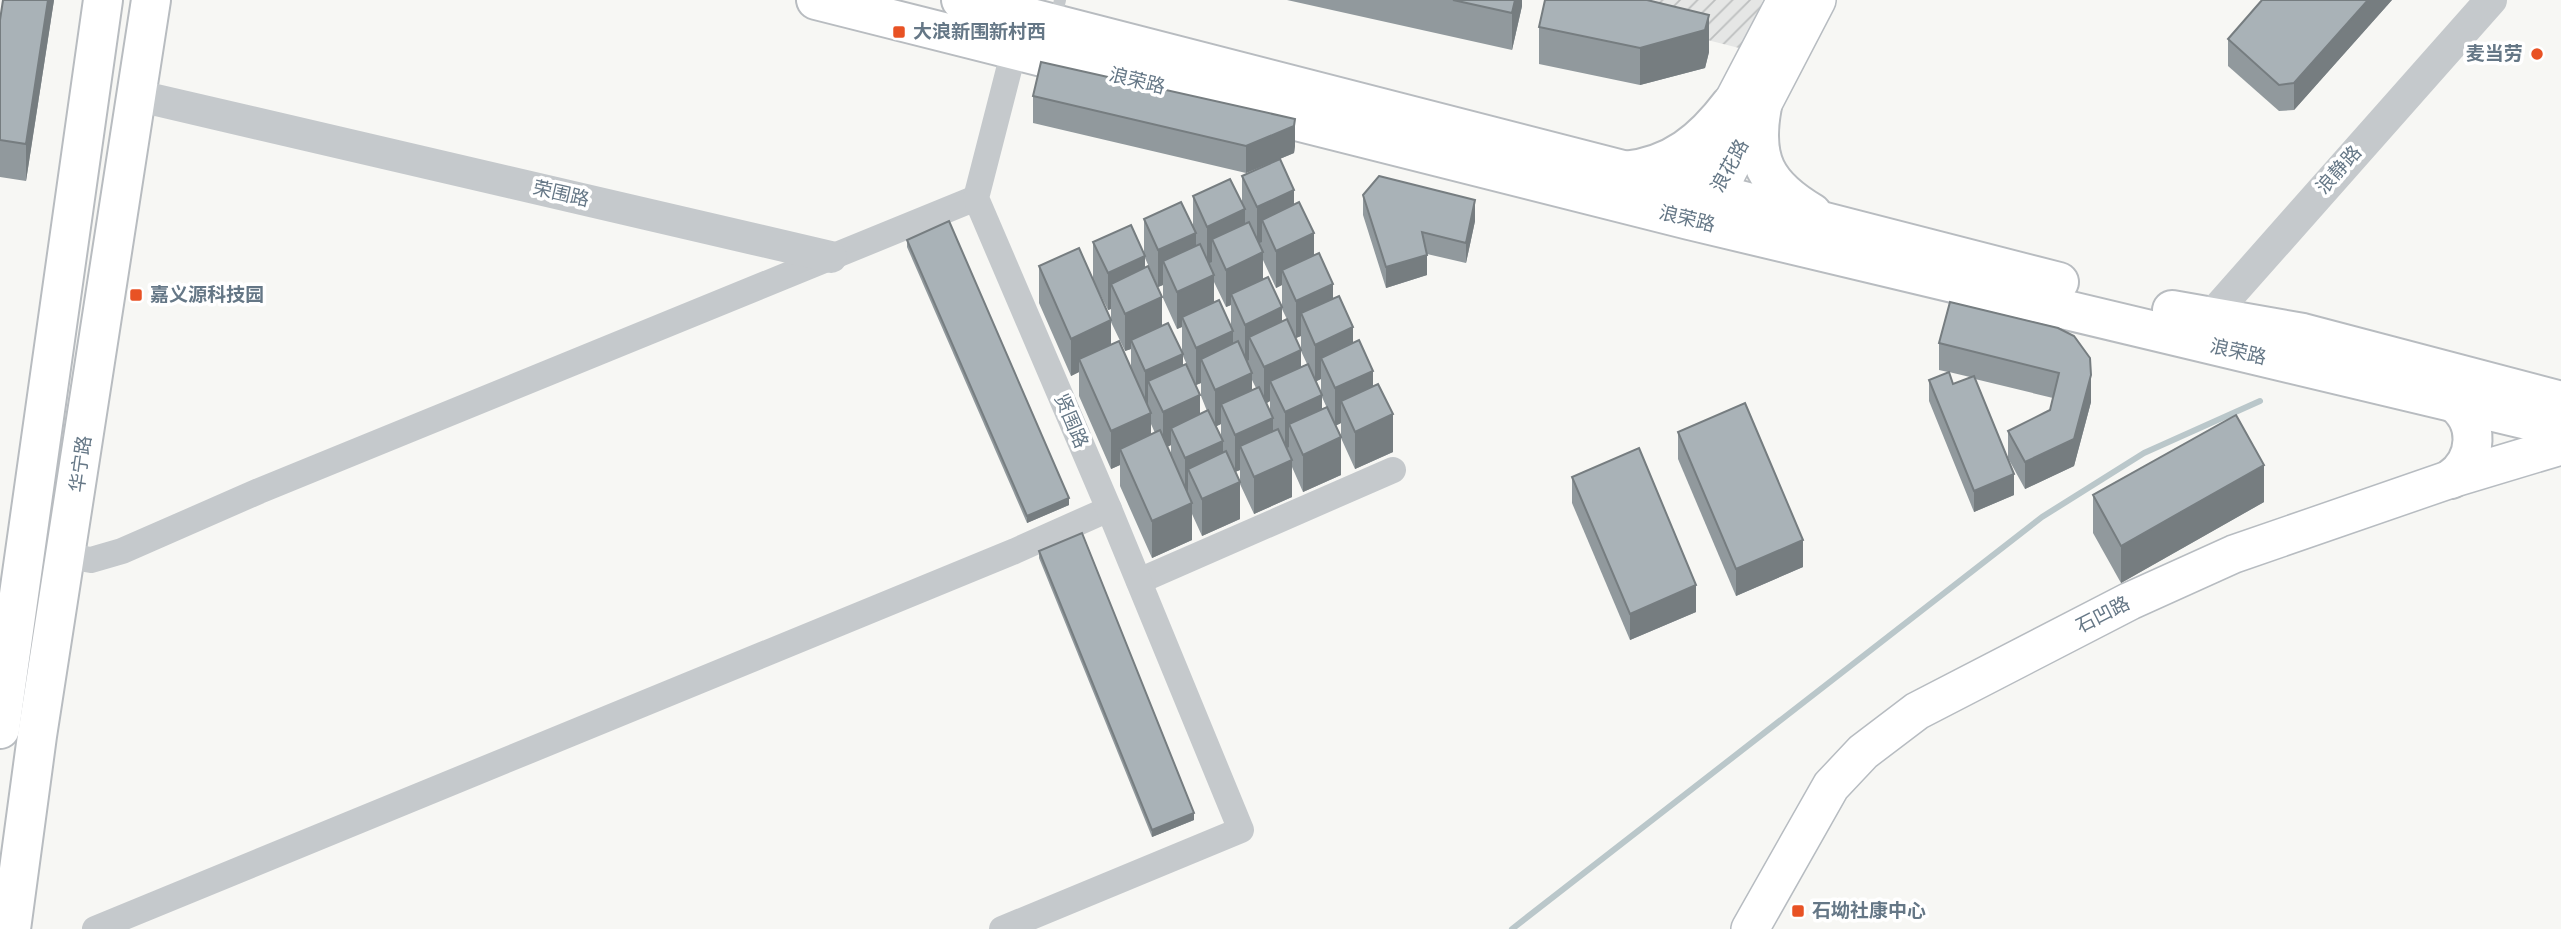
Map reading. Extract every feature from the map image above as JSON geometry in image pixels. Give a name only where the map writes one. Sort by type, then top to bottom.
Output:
[{"type":"main road","points":[[0,729],[103,0]]},
{"type":"main road","name":"华宁路","points":[[11,929],[37,736],[139,96],[151,0]]},
{"type":"main road","name":"浪荣路","points":[[816,0],[1014,50],[1697,201],[2198,330],[2303,333],[2561,401]]},
{"type":"main road","name":"浪荣路","points":[[961,0],[1057,12],[1619,172],[1697,201],[1832,225],[2198,330],[2272,360],[2561,428]]},
{"type":"main road","name":"浪花路","points":[[1747,105],[1786,0]]},
{"type":"main road","name":"浪花路","points":[[1697,201],[1747,105],[1817,0]]},
{"type":"main road","points":[[1619,172],[1650,169],[1672,160],[1747,105],[1757,131],[1764,167],[1783,192],[1832,225]]},
{"type":"main road","points":[[2451,480],[2468,463],[2473,437],[2467,417],[2452,401]]},
{"type":"main road","name":"石凹路","points":[[1750,929],[1831,786],[1863,752],[1917,711],[2177,577],[2234,554],[2451,480],[2561,446]]},
{"type":"main road","name":"石凹路","points":[[1773,929],[1831,825],[1851,797],[1892,756],[1950,718],[2175,601],[2322,546],[2561,471]]},
{"type":"street","name":"浪静路","points":[[2198,330],[2491,0]]},
{"type":"street","points":[[67,556],[91,559],[122,551],[976,198],[1014,50],[1057,12]]},
{"type":"street","name":"荣围路","points":[[139,96],[831,257]]},
{"type":"street","name":"贤围路","points":[[976,198],[1109,509],[1241,830],[1002,929]]},
{"type":"street","points":[[1139,581],[1393,470]]},
{"type":"street","points":[[95,929],[1015,551],[1109,509]]},
{"type":"shaded area","points":[[1549,0],[1763,0],[1743,49]]},
{"type":"building","points":[[3,0],[48,0],[26,144],[0,140],[0,20]]},
{"type":"building","points":[[1453,0],[1515,0],[1512,13]]},
{"type":"building","points":[[1545,0],[1647,0],[1709,15],[1705,30],[1640,48],[1539,27]]},
{"type":"building","points":[[2262,0],[2368,0],[2294,83],[2279,85],[2228,39]]},
{"type":"building","points":[[1041,62],[1295,119],[1294,126],[1246,146],[1033,96]]},
{"type":"building","points":[[1280,159],[1294,190],[1257,207],[1242,176]]},
{"type":"building","points":[[1379,176],[1475,200],[1466,243],[1422,232],[1427,255],[1386,267],[1363,195]]},
{"type":"building","points":[[1230,179],[1245,209],[1207,227],[1193,196]]},
{"type":"building","points":[[1181,202],[1196,233],[1158,250],[1144,219]]},
{"type":"building","points":[[1299,202],[1314,233],[1276,251],[1262,220]]},
{"type":"building","points":[[949,221],[1069,498],[1027,516],[907,240]]},
{"type":"building","points":[[1249,222],[1263,252],[1226,270],[1212,239]]},
{"type":"building","points":[[1131,225],[1145,256],[1108,273],[1093,242]]},
{"type":"building","points":[[1200,244],[1214,275],[1177,292],[1163,261]]},
{"type":"building","points":[[1079,248],[1111,320],[1071,339],[1039,266]]},
{"type":"building","points":[[1319,253],[1333,284],[1296,301],[1282,270]]},
{"type":"building","points":[[1148,266],[1162,297],[1125,314],[1111,284]]},
{"type":"building","points":[[1268,277],[1282,307],[1245,325],[1231,294]]},
{"type":"building","points":[[1339,296],[1353,327],[1315,345],[1301,313]]},
{"type":"building","points":[[1219,300],[1233,331],[1196,348],[1182,317]]},
{"type":"building","points":[[1950,302],[2058,328],[2074,336],[2090,358],[2091,375],[2074,439],[2025,462],[2008,431],[2050,410],[2059,373],[1939,343]]},
{"type":"building","points":[[1287,319],[1301,350],[1264,367],[1249,337]]},
{"type":"building","points":[[1168,323],[1183,354],[1145,371],[1131,340]]},
{"type":"building","points":[[1359,340],[1373,371],[1335,388],[1321,358]]},
{"type":"building","points":[[1119,341],[1151,413],[1111,431],[1079,359]]},
{"type":"building","points":[[1238,341],[1252,373],[1215,390],[1201,359]]},
{"type":"building","points":[[1186,364],[1200,395],[1163,412],[1148,381]]},
{"type":"building","points":[[1308,364],[1322,395],[1285,412],[1270,381]]},
{"type":"building","points":[[1949,372],[1953,384],[1974,376],[2014,474],[1974,491],[1929,380]]},
{"type":"building","points":[[1378,384],[1393,414],[1355,432],[1341,401]]},
{"type":"building","points":[[1259,387],[1273,418],[1235,435],[1221,404]]},
{"type":"building","points":[[1745,403],[1803,540],[1736,569],[1678,432]]},
{"type":"building","points":[[1327,407],[1341,437],[1303,455],[1289,424]]},
{"type":"building","points":[[1208,410],[1223,441],[1185,458],[1171,428]]},
{"type":"building","points":[[2236,415],[2264,465],[2121,546],[2093,495]]},
{"type":"building","points":[[1278,429],[1292,460],[1254,477],[1240,446]]},
{"type":"building","points":[[1160,430],[1192,503],[1152,521],[1120,449]]},
{"type":"building","points":[[1639,448],[1696,585],[1630,614],[1572,477]]},
{"type":"building","points":[[1226,451],[1240,482],[1202,499],[1188,469]]},
{"type":"building","points":[[1082,533],[1194,813],[1152,830],[1039,551]]},
{"type":"waterway","points":[[1512,929],[2042,517],[2144,453],[2260,401]]},
{"type":"place","name":"大浪新围新村西","points":[[899,32]]},
{"type":"place","name":"麦当劳","points":[[2537,54]]},
{"type":"place","name":"嘉义源科技园","points":[[136,295]]},
{"type":"place","name":"石坳社康中心","points":[[1798,911]]}]
